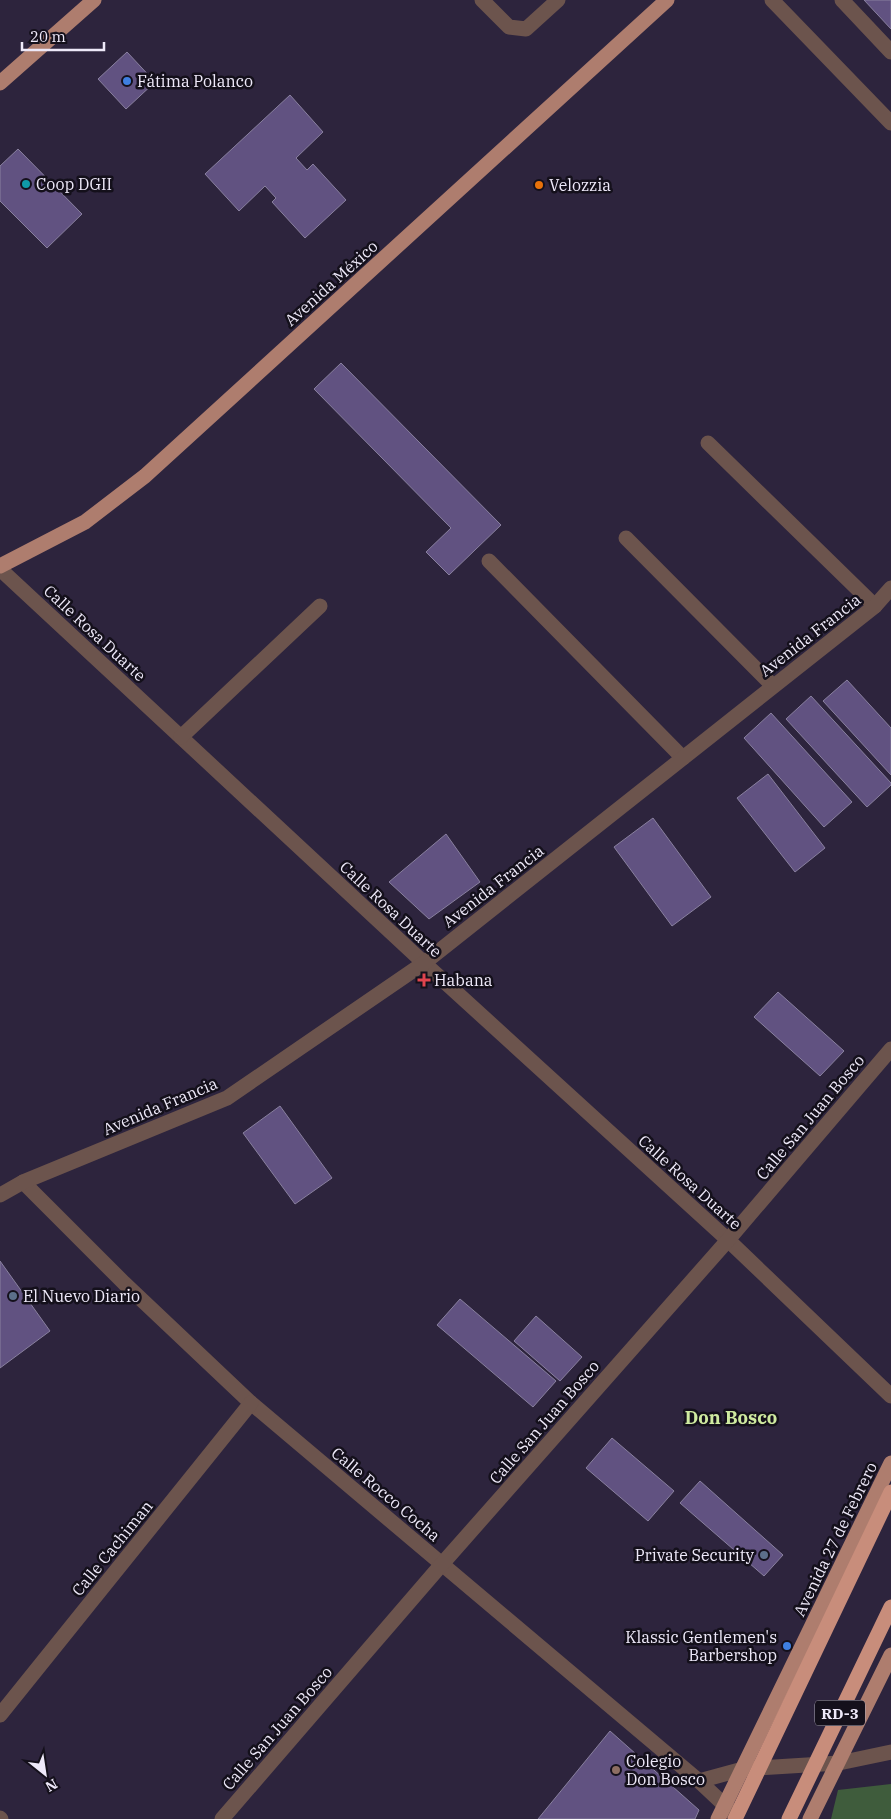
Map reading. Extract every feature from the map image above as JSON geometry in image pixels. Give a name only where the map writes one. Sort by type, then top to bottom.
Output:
[{"type":"highway","name":"RD-3","points":[[736,1819],[891,1492]]},
{"type":"highway","name":"RD-3","points":[[789,1819],[891,1607]]},
{"type":"main road","points":[[0,84],[94,0]]},
{"type":"main road","name":"Avenida México","points":[[0,567],[86,522],[145,476],[667,0]]},
{"type":"main road","name":"Avenida 27 de Febrero","points":[[721,1813],[891,1463]]},
{"type":"main road","name":"RD-3","points":[[810,1819],[891,1655]]},
{"type":"street","points":[[482,0],[509,27],[526,29],[558,0]]},
{"type":"street","points":[[772,0],[891,122]]},
{"type":"street","points":[[842,0],[891,52]]},
{"type":"street","points":[[708,443],[875,606]]},
{"type":"street","points":[[626,538],[774,686]]},
{"type":"street","points":[[489,562],[683,758]]},
{"type":"street","name":"Calle Rosa Duarte","points":[[0,567],[424,963],[728,1240],[891,1396]]},
{"type":"street","name":"Avenida Francia","points":[[0,1195],[23,1182],[227,1098],[424,963],[875,606],[891,588]]},
{"type":"street","points":[[181,737],[320,606]]},
{"type":"street","name":"Calle San Juan Bosco","points":[[222,1819],[442,1564],[728,1240],[891,1049]]},
{"type":"street","name":"Calle Rocco Cocha","points":[[23,1182],[124,1283],[251,1403],[699,1781],[721,1813],[740,1819]]},
{"type":"street","name":"Calle Cachiman","points":[[0,1716],[251,1403]]},
{"type":"street","points":[[699,1781],[743,1768],[839,1762],[891,1752]]},
{"type":"green space","points":[[891,1784],[891,1819],[831,1819],[838,1790]]},
{"type":"building","points":[[864,0],[891,0],[891,29]]},
{"type":"building","name":"Fátima Polanco","points":[[127,52],[155,82],[126,109],[98,79]]},
{"type":"building","points":[[290,95],[323,132],[296,158],[307,170],[313,164],[346,200],[305,238],[272,202],[276,198],[265,186],[239,211],[205,174]]},
{"type":"building","name":"Coop DGII","points":[[18,149],[82,214],[47,248],[0,201],[0,166]]},
{"type":"building","points":[[341,363],[501,525],[449,575],[426,552],[451,528],[314,389]]},
{"type":"building","points":[[847,680],[891,728],[891,775],[823,701]]},
{"type":"building","points":[[811,696],[891,783],[867,807],[786,719]]},
{"type":"building","points":[[771,713],[852,802],[824,827],[744,738]]},
{"type":"building","points":[[768,774],[825,848],[795,872],[737,798]]},
{"type":"building","points":[[653,818],[711,897],[672,926],[614,847]]},
{"type":"building","points":[[446,834],[480,882],[429,919],[389,882]]},
{"type":"building","points":[[778,992],[844,1051],[820,1076],[754,1017]]},
{"type":"building","points":[[280,1106],[332,1178],[295,1204],[243,1133]]},
{"type":"building","name":"El Nuevo Diario","points":[[0,1261],[50,1331],[0,1368]]},
{"type":"building","points":[[460,1299],[556,1381],[533,1407],[437,1325]]},
{"type":"building","points":[[536,1316],[582,1357],[560,1381],[514,1341]]},
{"type":"building","points":[[612,1438],[674,1491],[648,1521],[586,1468]]},
{"type":"building","points":[[700,1481],[783,1555],[764,1576],[680,1503]]},
{"type":"building","name":"Colegio Don Bosco","points":[[610,1731],[699,1810],[695,1819],[538,1819]]},
{"type":"place","name":"Fátima Polanco","points":[[127,81]]},
{"type":"place","name":"Coop DGII","points":[[26,184]]},
{"type":"place","name":"Velozzia","points":[[539,185]]},
{"type":"place","name":"Habana","points":[[424,980]]},
{"type":"place","name":"El Nuevo Diario","points":[[13,1296]]},
{"type":"place","name":"Private Security","points":[[764,1555]]},
{"type":"place","name":"Klassic Gentlemen's Barbershop","points":[[787,1646]]},
{"type":"place","name":"Colegio Don Bosco","points":[[616,1770]]},
{"type":"district","name":"Don Bosco","points":[[731,1417]]}]
